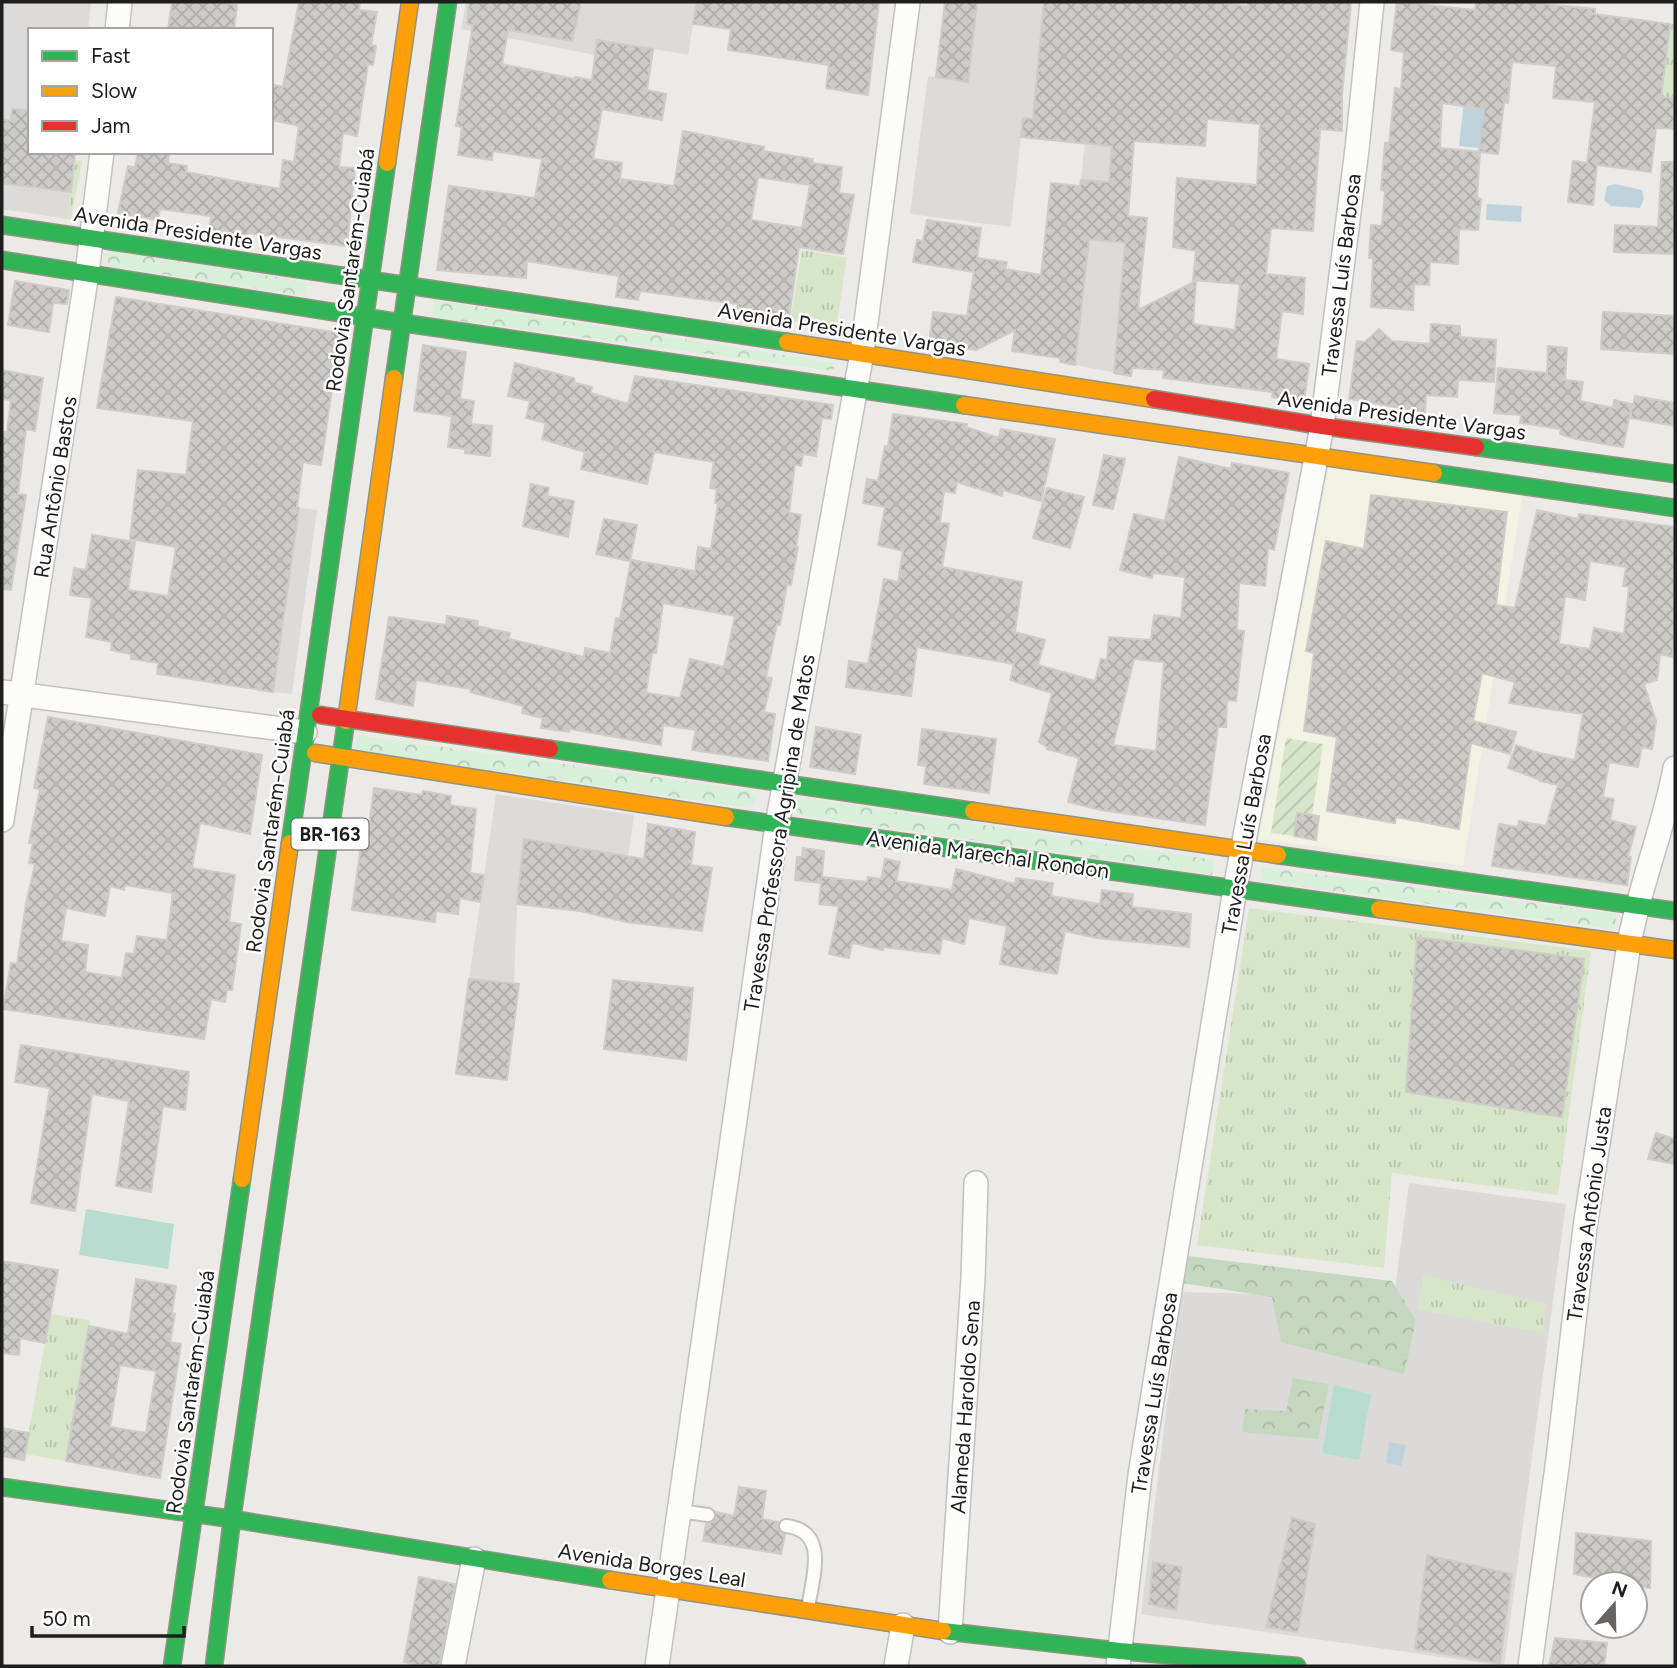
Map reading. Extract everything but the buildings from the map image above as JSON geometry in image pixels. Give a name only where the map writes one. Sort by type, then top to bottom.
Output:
[{"type":"main road","name":"Rodovia Santarém-Cuiabá","points":[[172,1666],[410,2]]},
{"type":"main road","name":"BR-163","points":[[214,1666],[345,719],[448,2]]},
{"type":"main road","name":"Avenida Presidente Vargas","points":[[2,225],[862,353],[1322,426],[1675,474]]},
{"type":"main road","points":[[2,260],[403,323],[1675,508]]},
{"type":"main road","name":"Avenida Marechal Rondon","points":[[305,732],[345,719],[1675,911]]},
{"type":"main road","name":"Avenida Marechal Rondon","points":[[305,732],[340,759],[777,825],[1675,950]]},
{"type":"main road","name":"Avenida Borges Leal","points":[[2,1488],[195,1513],[474,1559],[1119,1658],[1297,1666]]},
{"type":"street","points":[[117,28],[120,2]]},
{"type":"street","name":"Travessa Professora Agripina de Matos","points":[[657,1666],[777,825],[862,353],[908,2]]},
{"type":"street","name":"Travessa Luís Barbosa","points":[[1119,1658],[1140,1475],[1235,889],[1322,426],[1357,149],[1372,2]]},
{"type":"street","name":"Rua Antônio Bastos","points":[[2,820],[12,693],[87,273],[102,154]]},
{"type":"street","name":"Avenida Marechal Rondon","points":[[12,693],[305,732]]},
{"type":"street","name":"Travessa Antônio Justa","points":[[1530,1666],[1558,1460],[1585,1227],[1629,944],[1636,905],[1668,805],[1675,768]]},
{"type":"street","name":"Alameda Haroldo Sena","points":[[950,1632],[973,1292],[976,1183]]},
{"type":"street","points":[[453,1666],[474,1559]]},
{"type":"street","points":[[896,1666],[903,1625]]},
{"type":"lane","points":[[679,1511],[708,1515]]},
{"type":"lane","points":[[786,1526],[803,1531],[814,1543],[808,1610]]},
{"type":"shaded area","points":[[2,2],[91,2],[88,28],[28,28],[28,111],[13,109],[11,121],[2,119]]},
{"type":"shaded area","points":[[466,2],[735,2],[731,29],[693,24],[688,55],[598,40],[595,55],[461,29]]},
{"type":"shaded area","points":[[977,2],[1044,2],[1033,119],[1023,118],[1011,227],[910,214],[928,76],[968,82]]},
{"type":"shaded area","points":[[1085,143],[1112,146],[1109,182],[1130,184],[1125,246],[1144,249],[1131,376],[1060,362]]},
{"type":"shaded area","points":[[2,183],[71,192],[67,219],[2,209]]},
{"type":"shaded area","points":[[1329,466],[1523,492],[1463,866],[1259,839]]},
{"type":"shaded area","points":[[299,508],[317,510],[292,694],[273,692]]},
{"type":"shaded area","points":[[496,794],[634,815],[628,857],[524,839],[517,904],[514,984],[469,979]]},
{"type":"shaded area","points":[[1409,1183],[1566,1204],[1504,1666],[1141,1614],[1181,1292],[1394,1297]]},
{"type":"green space","points":[[1670,24],[1675,24],[1675,98],[1661,97]]},
{"type":"green space","points":[[75,160],[82,161],[71,219],[67,219]]},
{"type":"green space","points":[[109,250],[307,282],[305,296],[107,266]]},
{"type":"green space","points":[[802,250],[847,258],[836,328],[790,321]]},
{"type":"green space","points":[[434,300],[834,363],[834,371],[432,317]]},
{"type":"green space","points":[[357,735],[749,790],[757,797],[754,804],[748,808],[355,750]]},
{"type":"green space","points":[[1286,738],[1323,744],[1312,815],[1297,813],[1294,836],[1271,833]]},
{"type":"green space","points":[[800,797],[1214,860],[1212,875],[799,815],[794,809],[794,802]]},
{"type":"green space","points":[[1262,867],[1616,914],[1615,929],[1260,881]]},
{"type":"green space","points":[[1249,908],[1591,951],[1558,1195],[1392,1173],[1384,1268],[1197,1245]]},
{"type":"green space","points":[[86,1209],[174,1224],[168,1269],[79,1255]]},
{"type":"green space","points":[[1188,1256],[1392,1281],[1416,1320],[1404,1374],[1281,1342],[1272,1297],[1182,1283]]},
{"type":"green space","points":[[1423,1275],[1546,1304],[1544,1333],[1418,1310]]},
{"type":"green space","points":[[50,1314],[90,1320],[66,1461],[25,1454]]},
{"type":"green space","points":[[1293,1378],[1329,1384],[1318,1439],[1242,1432],[1245,1409],[1286,1411]]},
{"type":"green space","points":[[1334,1385],[1371,1394],[1359,1460],[1322,1453]]},
{"type":"water","points":[[1464,100],[1484,103],[1480,148],[1459,146]]},
{"type":"water","points":[[1615,184],[1642,190],[1644,199],[1640,208],[1611,206],[1604,200],[1607,186]]},
{"type":"water","points":[[1487,204],[1522,206],[1521,222],[1486,220]]},
{"type":"water","points":[[1389,1442],[1406,1445],[1401,1466],[1386,1463]]},
{"type":"traffic: fast","points":[[394,378],[448,2]]},
{"type":"traffic: fast","points":[[290,843],[387,163]]},
{"type":"traffic: fast","points":[[2,225],[787,342]]},
{"type":"traffic: fast","points":[[2,260],[403,323],[964,405]]},
{"type":"traffic: fast","points":[[1476,447],[1675,474]]},
{"type":"traffic: fast","points":[[1434,473],[1675,508]]},
{"type":"traffic: fast","points":[[214,1666],[232,1519],[346,721]]},
{"type":"traffic: fast","points":[[550,749],[973,811]]},
{"type":"traffic: fast","points":[[726,817],[1379,909]]},
{"type":"traffic: fast","points":[[1278,855],[1675,911]]},
{"type":"traffic: fast","points":[[172,1666],[242,1179]]},
{"type":"traffic: fast","points":[[2,1487],[232,1519],[610,1580]]},
{"type":"traffic: fast","points":[[943,1631],[1120,1651],[1297,1666]]},
{"type":"traffic: slow","points":[[387,163],[410,2]]},
{"type":"traffic: slow","points":[[787,342],[1154,399]]},
{"type":"traffic: slow","points":[[346,721],[394,378]]},
{"type":"traffic: slow","points":[[964,405],[1434,473]]},
{"type":"traffic: slow","points":[[315,753],[726,817]]},
{"type":"traffic: slow","points":[[973,811],[1278,855]]},
{"type":"traffic: slow","points":[[242,1179],[290,843]]},
{"type":"traffic: slow","points":[[1379,909],[1675,950]]},
{"type":"traffic: slow","points":[[610,1580],[943,1631]]},
{"type":"traffic: jam","points":[[1154,399],[1476,447]]},
{"type":"traffic: jam","points":[[320,715],[550,749]]}]
